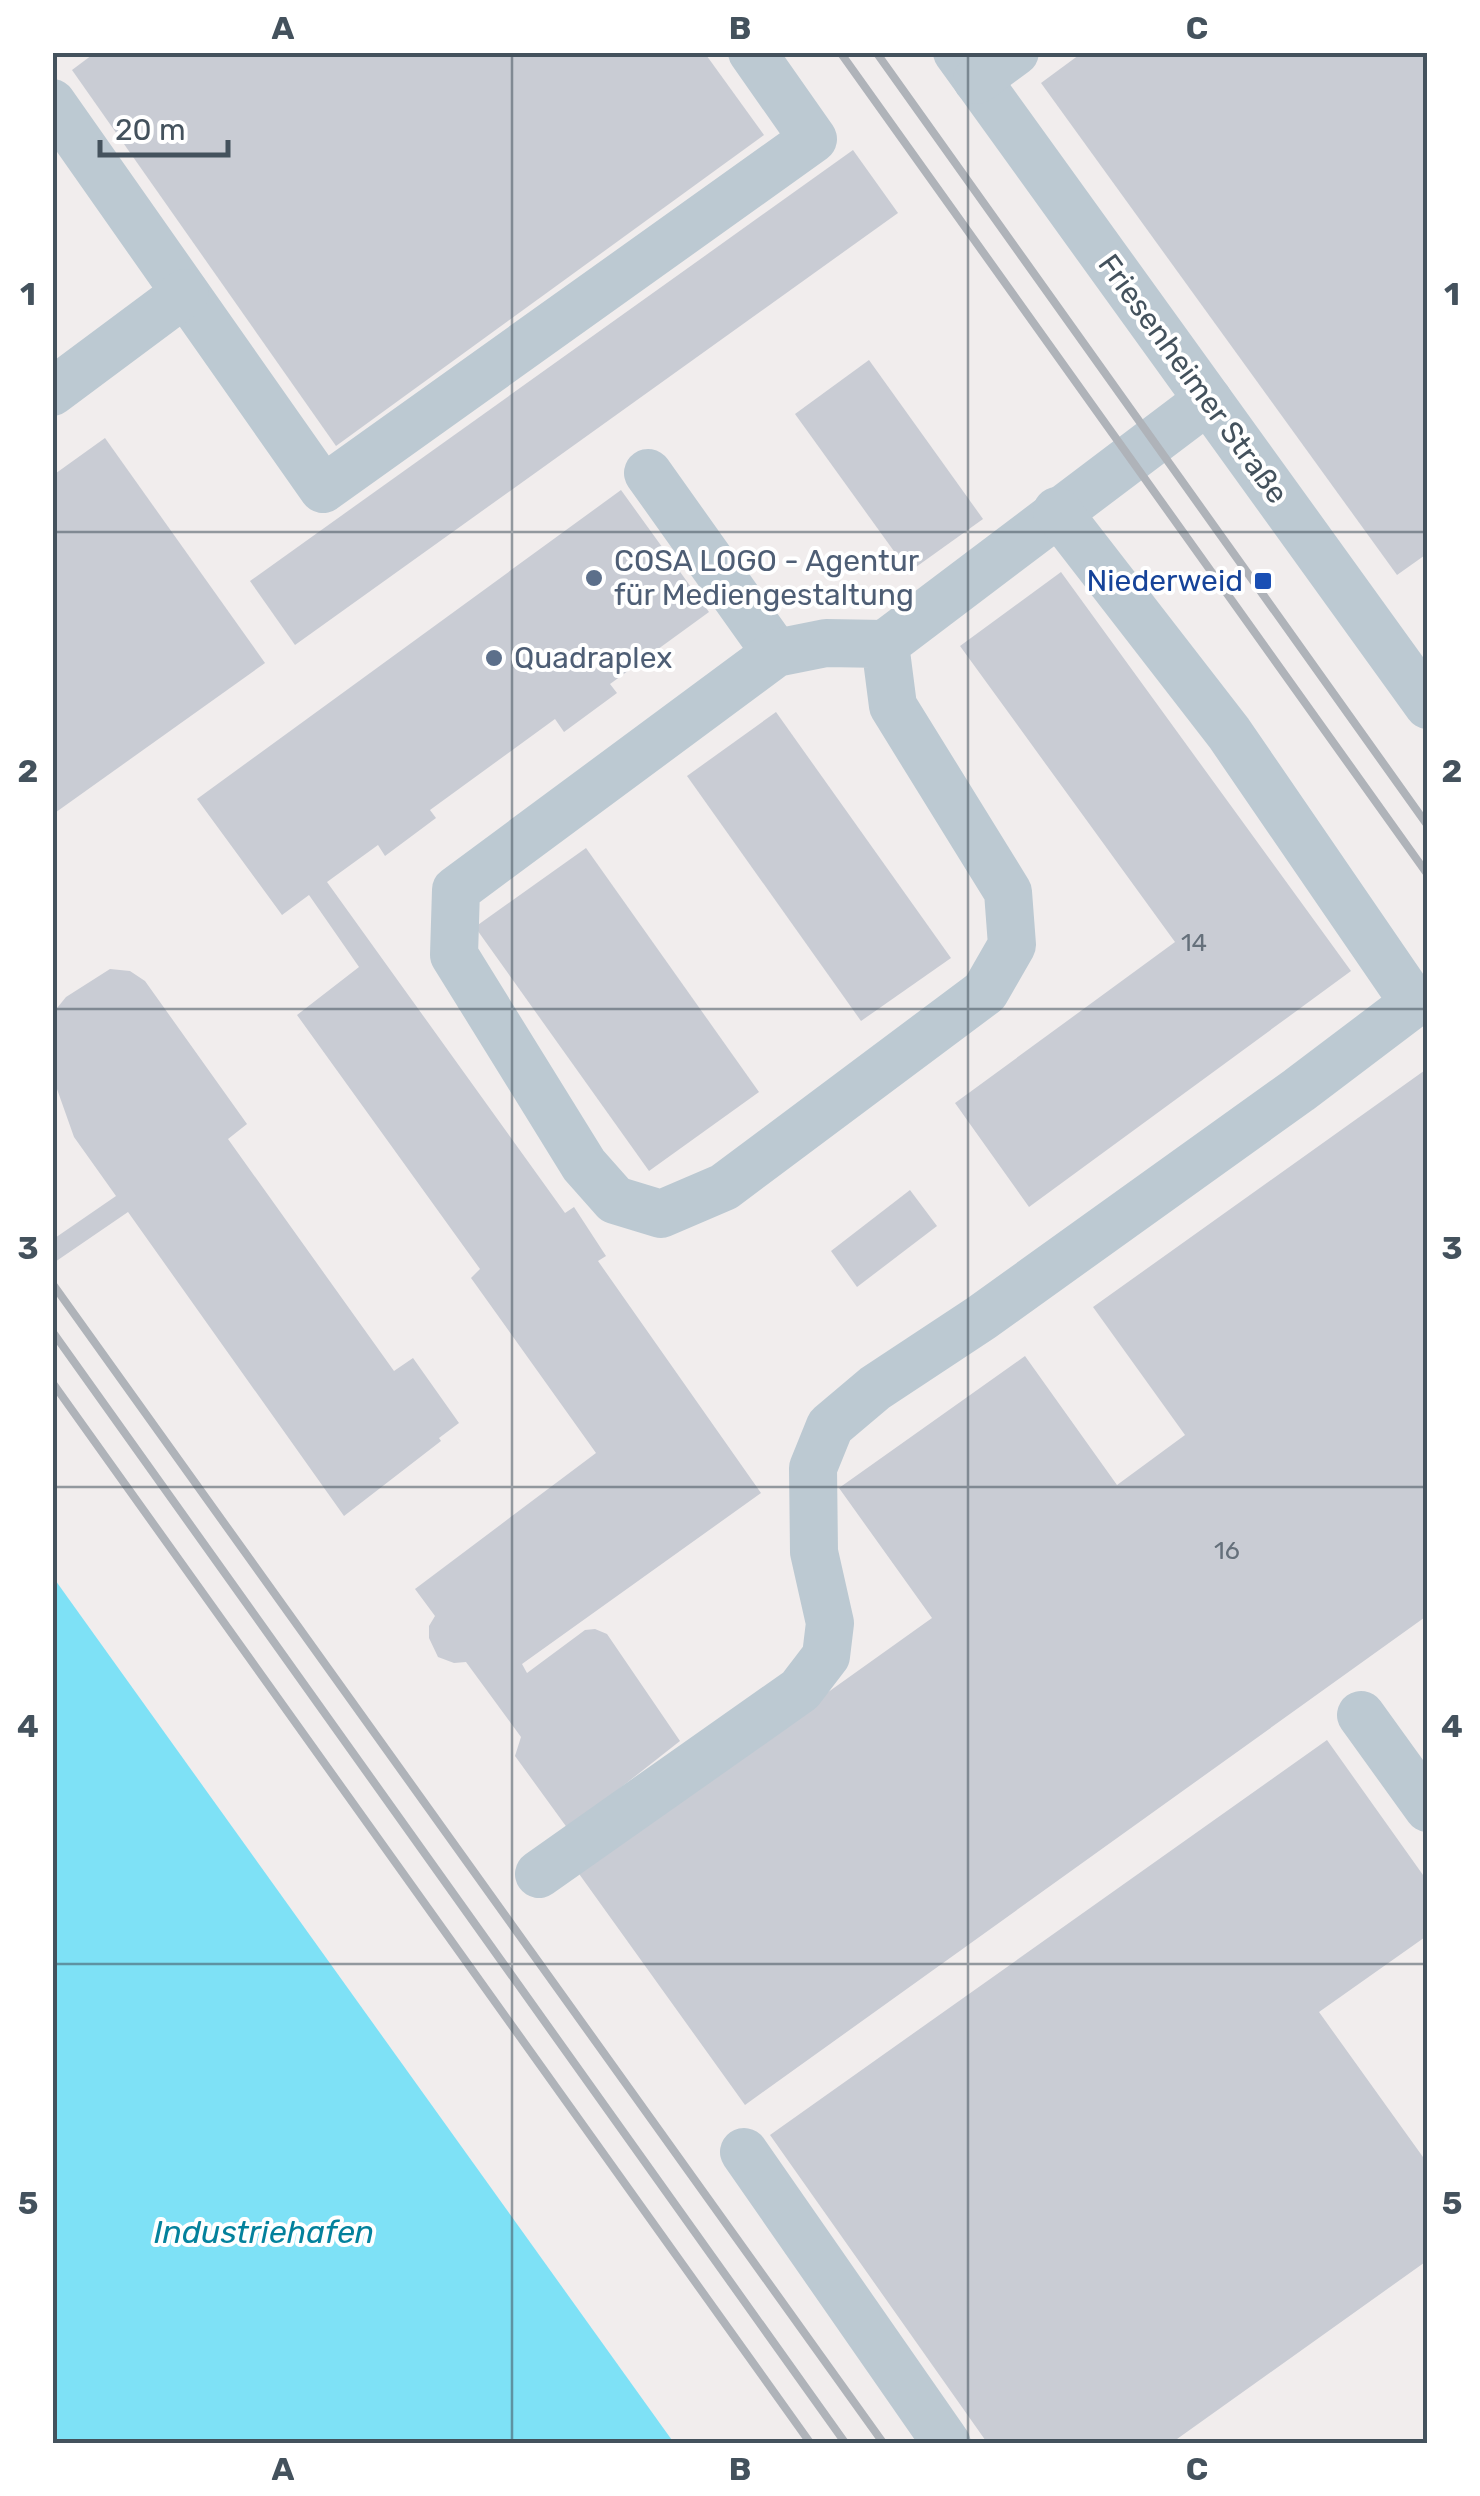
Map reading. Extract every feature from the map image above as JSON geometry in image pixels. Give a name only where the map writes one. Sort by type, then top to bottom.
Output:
[{"type":"street","points":[[52,102],[322,489],[813,138],[752,52]]},
{"type":"street","points":[[967,66],[1015,52]]},
{"type":"street","name":"Friesenheimer Straße","points":[[967,66],[1428,705]]},
{"type":"street","points":[[52,392],[185,294]]},
{"type":"street","points":[[885,644],[893,706],[1008,892],[1012,944],[985,992],[724,1187],[661,1214],[615,1200],[584,1165],[454,955],[456,890],[776,653],[826,643],[885,644],[1208,400]]},
{"type":"street","points":[[648,473],[776,653]]},
{"type":"street","points":[[539,1874],[800,1690],[826,1656],[830,1623],[814,1552],[813,1468],[830,1426],[875,1388],[1012,1296],[1414,1003],[1229,733],[1057,511]]},
{"type":"street","points":[[1361,1715],[1428,1808]]},
{"type":"street","points":[[744,2152],[947,2444]]},
{"type":"water","name":"Industriehafen","points":[[53,1577],[674,2443],[53,2443]]},
{"type":"building","points":[[96,52],[704,52],[764,135],[336,446],[72,70]]},
{"type":"building","points":[[1083,52],[1428,52],[1428,553],[1397,575],[1041,83]]},
{"type":"building","points":[[853,150],[898,213],[295,645],[250,581]]},
{"type":"building","points":[[869,360],[983,519],[909,572],[795,414]]},
{"type":"building","points":[[105,438],[265,663],[52,815],[52,476]]},
{"type":"building","points":[[621,490],[709,612],[610,684],[617,693],[564,732],[555,719],[430,810],[436,818],[385,856],[378,845],[327,882],[565,1213],[574,1207],[606,1256],[598,1261],[761,1493],[522,1664],[527,1673],[585,1630],[607,1634],[680,1741],[568,1829],[515,1756],[521,1737],[466,1662],[454,1663],[438,1657],[429,1638],[429,1626],[435,1616],[415,1589],[596,1453],[471,1278],[480,1269],[297,1015],[359,967],[309,895],[282,915],[197,799]]},
{"type":"building","points":[[1061,572],[1351,971],[1029,1207],[955,1103],[1175,942],[960,646]]},
{"type":"building","points":[[776,712],[951,958],[861,1021],[687,776]]},
{"type":"building","points":[[586,848],[759,1092],[649,1171],[475,927]]},
{"type":"building","points":[[110,969],[130,971],[145,981],[247,1124],[228,1139],[394,1371],[413,1358],[459,1423],[344,1516],[128,1212],[52,1264],[52,1240],[116,1196],[74,1137],[52,1075],[53,1013],[66,997]]},
{"type":"building","points":[[1428,1068],[1428,1615],[745,2105],[577,1871],[932,1618],[839,1488],[1025,1356],[1117,1485],[1185,1435],[1093,1307]]},
{"type":"building","points":[[910,1190],[937,1226],[857,1287],[831,1251]]},
{"type":"building","points":[[1327,1740],[1428,1882],[1428,1935],[1319,2012],[1428,2164],[1428,2260],[1170,2444],[988,2444],[770,2135]]},
{"type":"railway","points":[[840,52],[1428,875]]},
{"type":"railway","points":[[876,52],[1428,826]]},
{"type":"railway","points":[[52,1283],[884,2444]]},
{"type":"railway","points":[[52,1331],[846,2444]]},
{"type":"railway","points":[[52,1382],[811,2444]]},
{"type":"place","name":"COSA LOGO - Agentur für Mediengestaltung","points":[[594,578]]},
{"type":"place","name":"Niederweid","points":[[1263,581]]},
{"type":"place","name":"Quadraplex","points":[[494,658]]}]
